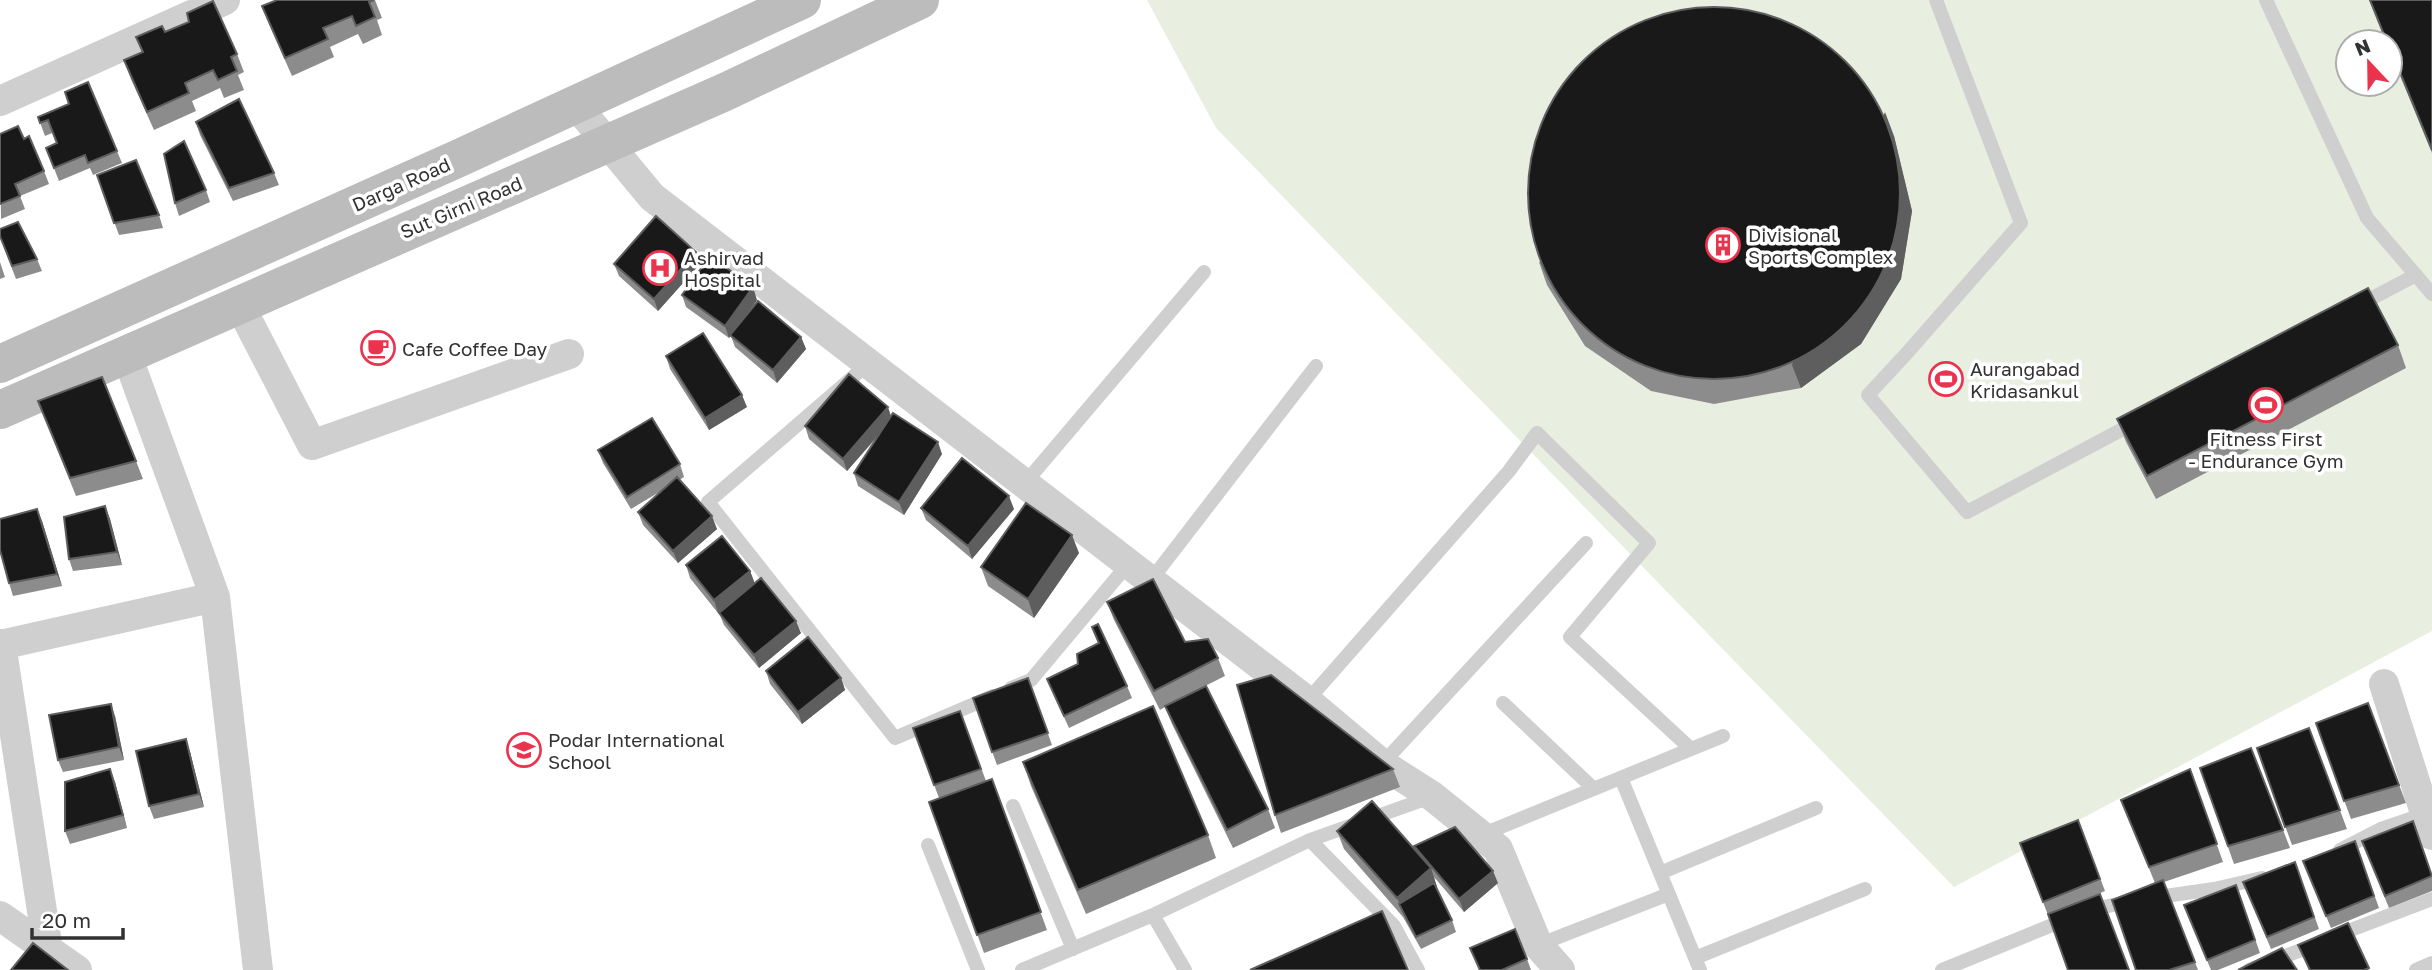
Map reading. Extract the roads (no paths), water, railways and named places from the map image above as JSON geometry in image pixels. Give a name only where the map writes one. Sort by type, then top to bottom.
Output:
[{"type":"main road","name":"Darga Road","points":[[0,364],[802,0]]},
{"type":"main road","name":"Sut Girni Road","points":[[0,410],[725,92],[920,0]]},
{"type":"street","points":[[0,101],[225,0]]},
{"type":"street","points":[[575,104],[652,197],[1307,701],[1382,764],[1432,796],[1498,849],[1538,945],[1560,970]]},
{"type":"street","points":[[239,304],[312,445],[569,354]]},
{"type":"street","points":[[126,353],[215,597],[258,970]]},
{"type":"street","points":[[48,950],[0,644],[215,597]]},
{"type":"street","points":[[2384,684],[2430,821]]},
{"type":"street","points":[[0,916],[77,970]]},
{"type":"lane","points":[[1936,0],[2021,223],[1868,395],[1967,512],[2149,416]]},
{"type":"lane","points":[[2266,0],[2367,218],[2432,294]]},
{"type":"lane","points":[[1024,483],[1204,272]]},
{"type":"lane","points":[[2343,314],[2416,275]]},
{"type":"lane","points":[[869,363],[708,502],[895,738],[1031,680],[1140,572],[1316,366]]},
{"type":"lane","points":[[1307,701],[1509,471],[1537,433],[1649,543],[1570,637],[1691,749]]},
{"type":"lane","points":[[1382,764],[1586,543]]},
{"type":"lane","points":[[1503,703],[1594,789]]},
{"type":"lane","points":[[1481,835],[1723,736]]},
{"type":"lane","points":[[1621,778],[1697,964],[1865,888]]},
{"type":"lane","points":[[1022,970],[1153,915],[1310,840],[1432,796]]},
{"type":"lane","points":[[1013,806],[1073,949]]},
{"type":"lane","points":[[1660,873],[1816,808]]},
{"type":"lane","points":[[2328,855],[2381,829],[2430,821]]},
{"type":"lane","points":[[1310,840],[1387,928],[1418,970]]},
{"type":"lane","points":[[928,845],[978,970]]},
{"type":"lane","points":[[1942,970],[2090,909],[2214,889],[2280,873]]},
{"type":"lane","points":[[1538,945],[1669,894]]},
{"type":"lane","points":[[2249,970],[2432,899]]},
{"type":"lane","points":[[1153,915],[1185,970]]},
{"type":"lane","points":[[2416,970],[2432,963]]},
{"type":"place","name":"Divisional Sports Complex","points":[[1723,245]]},
{"type":"place","name":"Ashirvad Hospital","points":[[660,268]]},
{"type":"place","name":"Cafe Coffee Day","points":[[378,348]]},
{"type":"place","name":"Aurangabad Kridasankul","points":[[1946,379]]},
{"type":"place","name":"Fitness First - Endurance Gym","points":[[2266,405]]},
{"type":"place","name":"Podar International School","points":[[524,750]]}]
